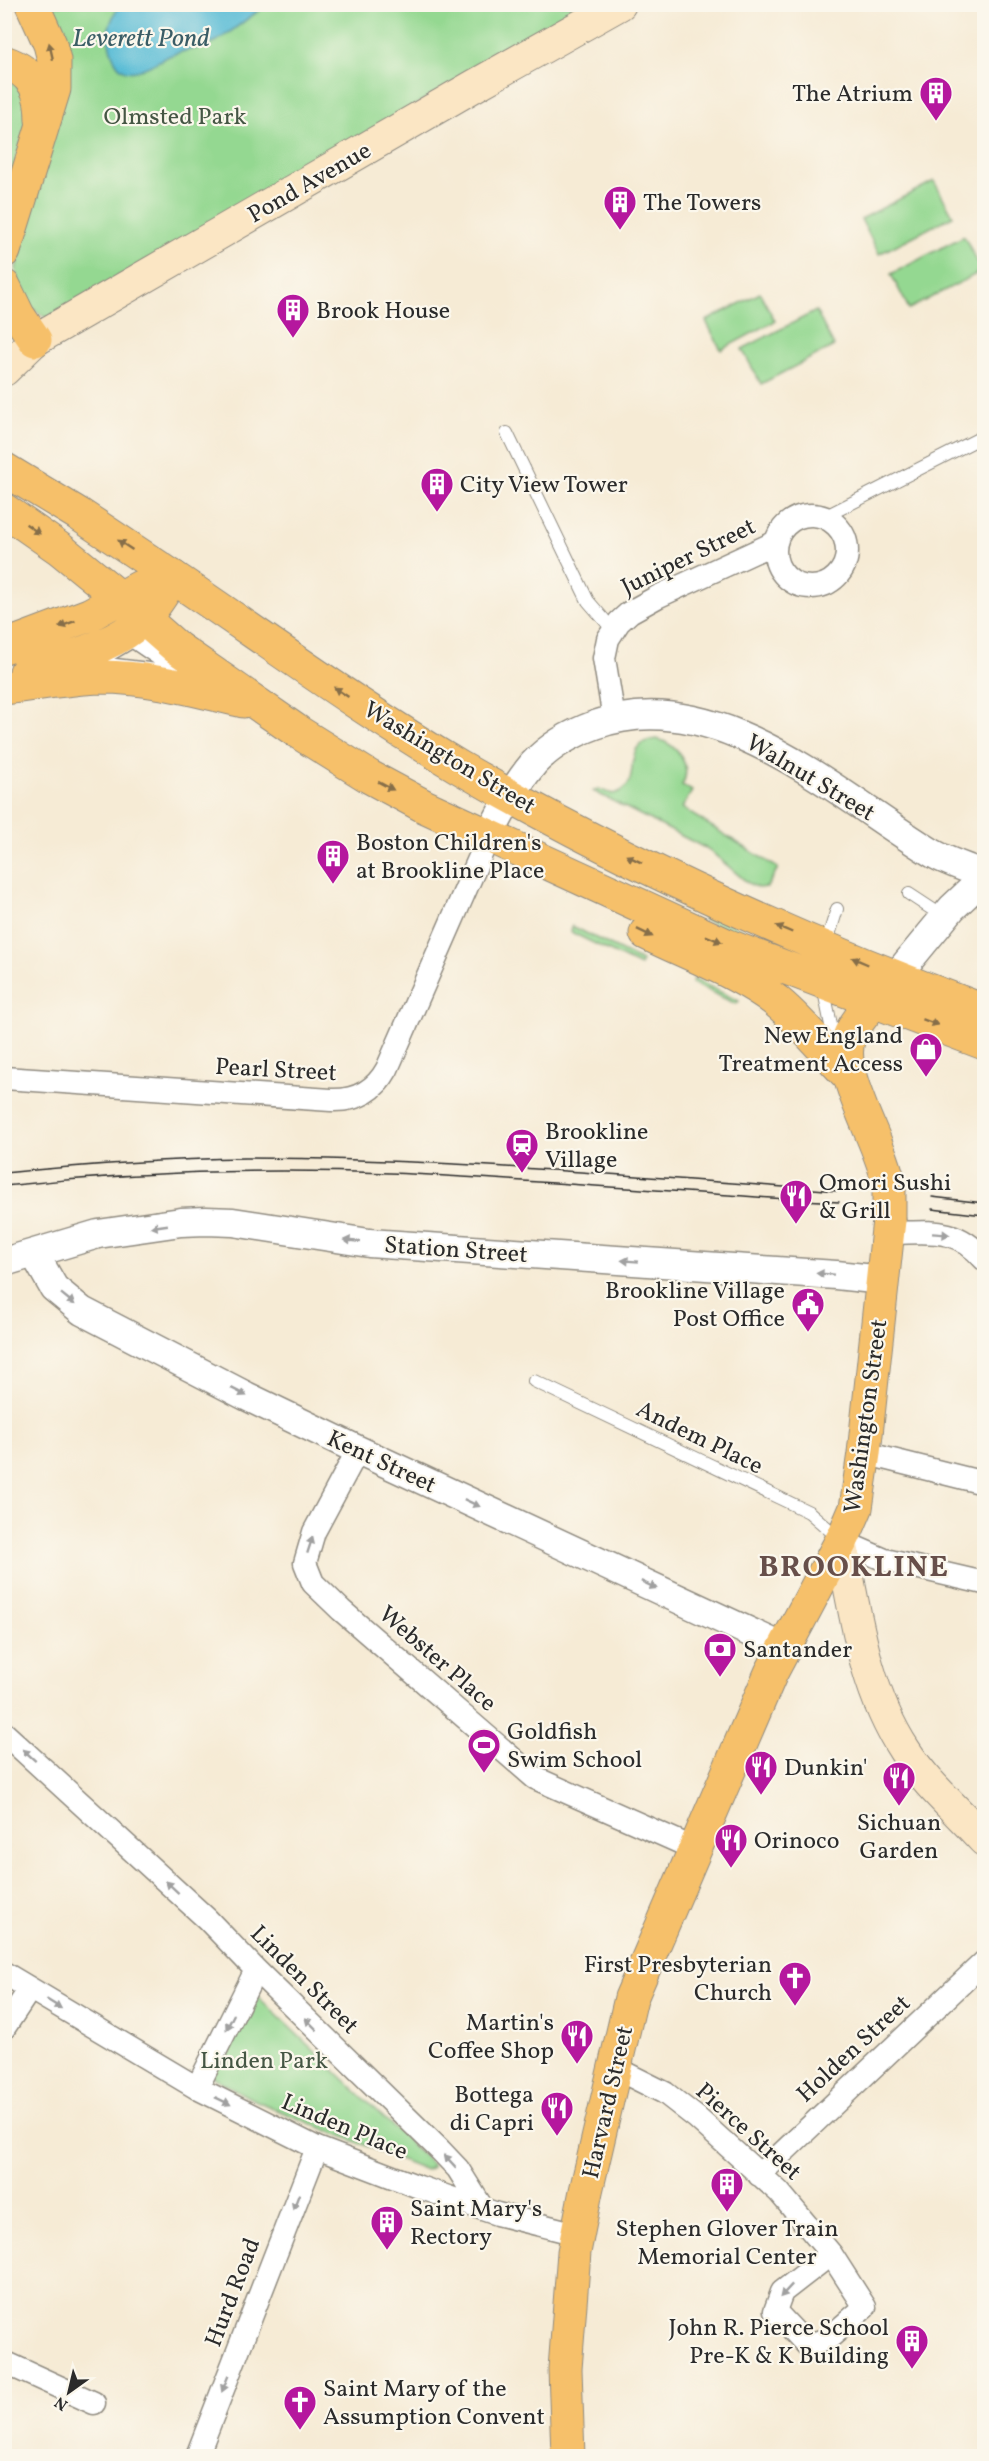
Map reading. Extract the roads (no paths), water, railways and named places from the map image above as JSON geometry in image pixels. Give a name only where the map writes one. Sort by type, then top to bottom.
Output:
[{"type":"main road","points":[[4,251],[54,89],[54,60],[45,29],[32,4]]},
{"type":"main road","name":"Pond Avenue","points":[[4,370],[35,340],[620,4]]},
{"type":"main road","points":[[4,63],[25,71],[36,84],[40,98],[41,128]]},
{"type":"main road","points":[[4,286],[18,315],[35,340]]},
{"type":"main road","name":"Washington Street","points":[[4,469],[80,515],[389,724],[576,831],[684,884],[823,964],[875,1002]]},
{"type":"main road","name":"Washington Street","points":[[4,510],[60,549],[177,648],[259,705],[370,777],[489,836],[694,931],[823,964],[896,976],[855,1026],[848,1041],[849,1076],[886,1171],[889,1186],[889,1226],[856,1508],[842,1541],[855,1610],[873,1688],[880,1708],[905,1752],[917,1768],[984,1840]]},
{"type":"main road","points":[[4,647],[89,615],[130,590],[173,578]]},
{"type":"main road","points":[[4,679],[102,645],[130,630],[143,619],[173,578]]},
{"type":"main road","points":[[4,688],[80,679],[127,678],[161,682],[259,705]]},
{"type":"main road","points":[[489,836],[575,898],[766,994],[785,1009],[849,1076]]},
{"type":"main road","points":[[896,976],[984,1011]]},
{"type":"main road","points":[[875,1002],[984,1043]]},
{"type":"main road","name":"Harvard Street","points":[[568,2457],[565,2369],[577,2234],[632,1998],[784,1648],[842,1541]]},
{"type":"street","points":[[800,516],[824,517],[834,522],[847,541],[848,552],[841,573],[833,581],[812,588],[790,582],[777,564],[774,554],[781,531],[789,522],[800,516]]},
{"type":"street","name":"Juniper Street","points":[[614,719],[604,665],[605,650],[613,630],[627,615],[647,602],[776,542]]},
{"type":"street","name":"Walnut Street","points":[[489,836],[511,795],[534,763],[549,750],[573,735],[614,719],[645,716],[678,718],[703,722],[747,737],[781,755],[936,855],[984,876]]},
{"type":"street","name":"Pearl Street","points":[[4,1078],[331,1100],[350,1100],[361,1095],[375,1086],[387,1069],[489,836]]},
{"type":"street","points":[[896,976],[944,917],[984,876]]},
{"type":"street","name":"Station Street","points":[[34,1253],[98,1234],[181,1222],[206,1221],[233,1222],[369,1243],[883,1280]]},
{"type":"street","points":[[889,1226],[951,1234],[966,1241],[984,1259]]},
{"type":"street","points":[[4,1262],[34,1253]]},
{"type":"street","name":"Kent Street","points":[[34,1253],[54,1288],[82,1311],[246,1396],[358,1450],[784,1648]]},
{"type":"street","name":"Webster Place","points":[[358,1450],[314,1532],[304,1563],[314,1583],[341,1610],[535,1778],[695,1849]]},
{"type":"street","points":[[864,1453],[984,1483]]},
{"type":"street","points":[[842,1541],[885,1560],[984,1582]]},
{"type":"street","name":"Linden Street","points":[[4,1733],[207,1919],[452,2163],[483,2209]]},
{"type":"street","name":"Holden Street","points":[[759,2175],[984,1962]]},
{"type":"street","points":[[197,2088],[256,1970]]},
{"type":"street","name":"Linden Place","points":[[4,1973],[197,2088],[317,2148],[483,2209]]},
{"type":"street","points":[[4,2028],[30,1989]]},
{"type":"street","name":"Pierce Street","points":[[615,2068],[665,2093],[697,2118],[779,2192],[831,2254]]},
{"type":"street","name":"Hurd Road","points":[[197,2457],[317,2148]]},
{"type":"street","points":[[483,2209],[577,2234]]},
{"type":"street","points":[[4,2362],[94,2403]]},
{"type":"lane","points":[[507,433],[588,601],[613,630]]},
{"type":"lane","points":[[824,517],[984,436]]},
{"type":"lane","points":[[909,894],[944,917]]},
{"type":"lane","points":[[837,909],[823,964],[832,1030],[849,1076]]},
{"type":"lane","name":"Andem Place","points":[[534,1381],[809,1512],[842,1541]]},
{"type":"water","name":"Leverett Pond","points":[[119,4],[268,5],[211,44],[183,51],[145,68],[130,72],[118,65],[113,56],[108,35]]},
{"type":"tram line","points":[[4,1173],[185,1160],[319,1159],[542,1169],[839,1191]]},
{"type":"tram line","points":[[4,1186],[149,1174],[245,1171],[342,1172],[502,1179],[839,1202]]},
{"type":"tram line","points":[[932,1197],[984,1203]]},
{"type":"tram line","points":[[932,1209],[984,1215]]},
{"type":"place","name":"The Atrium","points":[[936,122]]},
{"type":"place","name":"The Towers","points":[[620,231]]},
{"type":"place","name":"Brook House","points":[[293,339]]},
{"type":"place","name":"City View Tower","points":[[437,513]]},
{"type":"place","name":"Boston Children's at Brookline Place","points":[[333,885]]},
{"type":"place","name":"New England Treatment Access","points":[[926,1078]]},
{"type":"place","name":"Brookline Village","points":[[522,1174]]},
{"type":"place","name":"Omori Sushi & Grill","points":[[796,1225]]},
{"type":"place","name":"Brookline Village Post Office","points":[[808,1333]]},
{"type":"place","name":"Santander","points":[[720,1678]]},
{"type":"place","name":"Goldfish Swim School","points":[[484,1774]]},
{"type":"place","name":"Dunkin'","points":[[761,1796]]},
{"type":"place","name":"Sichuan Garden","points":[[899,1807]]},
{"type":"place","name":"Orinoco","points":[[731,1869]]},
{"type":"place","name":"First Presbyterian Church","points":[[795,2007]]},
{"type":"place","name":"Martin's Coffee Shop","points":[[577,2065]]},
{"type":"place","name":"Bottega di Capri","points":[[557,2137]]},
{"type":"place","name":"Stephen Glover Train Memorial Center","points":[[727,2213]]},
{"type":"place","name":"Saint Mary's Rectory","points":[[387,2251]]},
{"type":"place","name":"John R. Pierce School Pre-K & K Building","points":[[912,2370]]},
{"type":"place","name":"Saint Mary of the Assumption Convent","points":[[300,2431]]},
{"type":"district","name":"BROOKLINE","points":[[854,1566]]},
{"type":"park label","name":"Olmsted Park","points":[[175,116]]},
{"type":"park label","name":"Linden Park","points":[[264,2060]]}]
